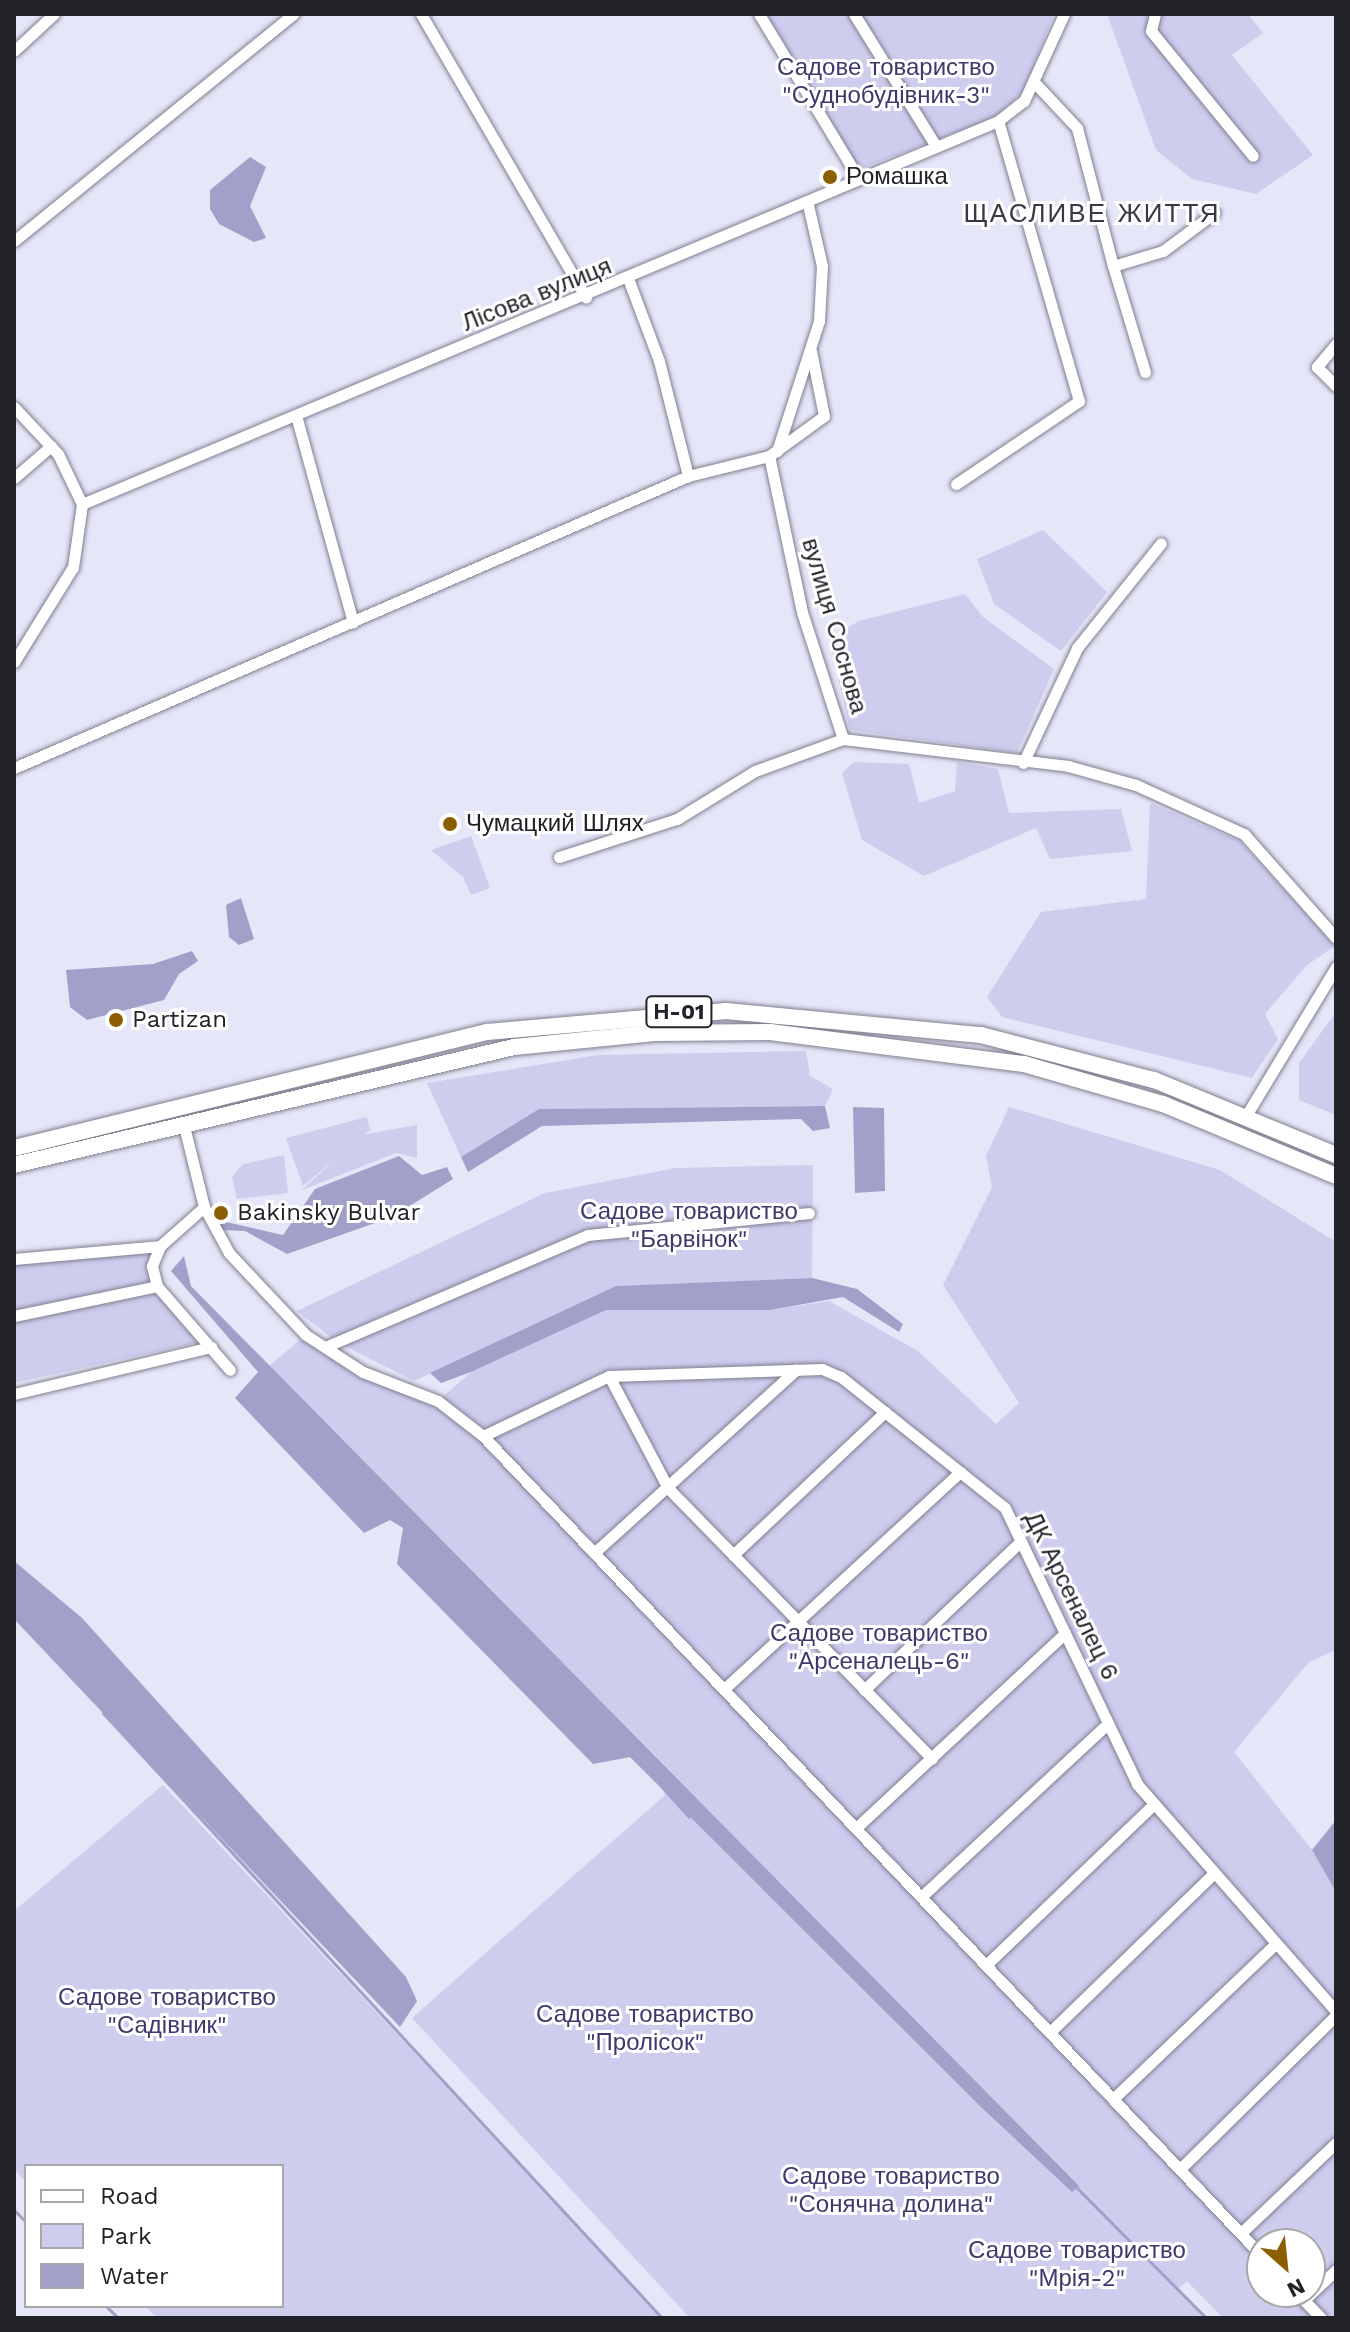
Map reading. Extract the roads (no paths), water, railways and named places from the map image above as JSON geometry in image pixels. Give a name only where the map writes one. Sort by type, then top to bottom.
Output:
[{"type":"main road","name":"Н-01","points":[[14,1148],[410,1048],[650,1013],[806,1014],[944,1028],[1081,1059],[1247,1114],[1336,1155]]},
{"type":"main road","name":"Н-01","points":[[14,1165],[183,1122],[514,1047],[654,1033],[770,1032],[1024,1064],[1163,1104],[1336,1176]]},
{"type":"street","points":[[14,51],[54,14]]},
{"type":"street","points":[[14,241],[293,14]]},
{"type":"street","points":[[421,14],[586,297]]},
{"type":"street","points":[[759,14],[859,179]]},
{"type":"street","points":[[854,14],[936,146]]},
{"type":"street","name":"Лісова вулиця","points":[[82,504],[297,419],[629,281],[998,121],[1035,83],[1064,14]]},
{"type":"street","points":[[1155,14],[1151,31],[1253,156]]},
{"type":"street","points":[[1035,83],[1077,128],[1145,372]]},
{"type":"street","points":[[956,484],[1081,406],[998,121]]},
{"type":"street","points":[[773,454],[811,351],[823,282],[808,205]]},
{"type":"street","points":[[1113,266],[1163,251],[1214,213]]},
{"type":"street","points":[[629,281],[659,361],[688,476]]},
{"type":"street","points":[[1336,344],[1317,367],[1336,386]]},
{"type":"street","points":[[14,768],[688,476],[773,454],[824,416],[811,351]]},
{"type":"street","points":[[14,407],[51,446],[82,504],[73,567],[14,662]]},
{"type":"street","points":[[297,419],[353,622]]},
{"type":"street","points":[[14,478],[51,446]]},
{"type":"street","name":"вулиця Соснова","points":[[559,857],[677,819],[755,771],[843,739],[802,612],[773,454]]},
{"type":"street","points":[[1023,763],[1077,648],[1161,543]]},
{"type":"street","points":[[843,739],[1068,766],[1136,785],[1244,834],[1336,938]]},
{"type":"street","points":[[1247,1114],[1336,967]]},
{"type":"street","points":[[183,1122],[204,1207],[229,1253],[325,1347],[363,1372],[438,1401],[483,1436],[1246,2238]]},
{"type":"street","points":[[204,1207],[160,1246],[152,1266],[157,1286],[230,1370]]},
{"type":"street","points":[[325,1347],[588,1235],[809,1213]]},
{"type":"street","points":[[14,1259],[160,1246]]},
{"type":"street","points":[[14,1316],[157,1286]]},
{"type":"street","points":[[14,1394],[211,1347]]},
{"type":"street","points":[[594,1553],[796,1370]]},
{"type":"street","name":"ДК Арсеналец 6","points":[[483,1436],[609,1376],[796,1370],[841,1377],[1005,1508],[1108,1723],[1154,1804],[1336,2013]]},
{"type":"street","points":[[609,1376],[668,1488],[932,1759]]},
{"type":"street","points":[[733,1555],[885,1412]]},
{"type":"street","points":[[724,1689],[960,1472]]},
{"type":"street","points":[[864,1690],[1021,1541]]},
{"type":"street","points":[[856,1828],[1065,1633]]},
{"type":"street","points":[[921,1897],[1108,1723]]},
{"type":"street","points":[[986,1965],[1154,1804]]},
{"type":"street","points":[[1050,2032],[1213,1874]]},
{"type":"street","points":[[1113,2099],[1274,1945]]},
{"type":"street","points":[[1180,2169],[1336,2013]]},
{"type":"street","points":[[1241,2233],[1336,2143]]},
{"type":"water","points":[[250,157],[266,167],[250,206],[266,238],[254,242],[219,224],[210,209],[210,190]]},
{"type":"water","points":[[241,898],[254,939],[239,945],[229,937],[226,905]]},
{"type":"water","points":[[192,951],[198,961],[179,974],[164,1000],[87,1020],[70,1007],[66,970],[153,964]]},
{"type":"water","points":[[825,1106],[830,1128],[813,1131],[801,1119],[542,1126],[468,1172],[461,1157],[539,1109]]},
{"type":"water","points":[[853,1107],[884,1108],[885,1191],[855,1193]]},
{"type":"water","points":[[399,1156],[422,1175],[447,1167],[453,1179],[392,1217],[287,1254],[245,1231],[222,1230],[217,1220],[283,1235],[315,1189]]},
{"type":"water","points":[[184,1256],[191,1286],[1079,2186],[1072,2192],[982,2108],[630,1757],[593,1764],[397,1564],[403,1528],[390,1520],[364,1533],[235,1398],[258,1372],[171,1271]]},
{"type":"water","points":[[812,1278],[857,1289],[903,1324],[899,1332],[843,1297],[770,1310],[606,1310],[441,1383],[430,1373],[616,1286]]},
{"type":"water","points":[[14,1561],[82,1618],[406,1977],[417,2001],[400,2027],[14,1619]]},
{"type":"water","points":[[1336,1820],[1336,1892],[1312,1850]]},
{"type":"waterway","points":[[103,1713],[662,2318]]},
{"type":"waterway","points":[[662,1787],[689,1817]]},
{"type":"waterway","points":[[1076,2187],[1206,2318]]},
{"type":"waterway","points":[[14,2210],[24,2220]]},
{"type":"waterway","points":[[108,2308],[118,2318]]},
{"type":"place","name":"Ромашка","points":[[830,177]]},
{"type":"place","name":"Чумацкий Шлях","points":[[450,824]]},
{"type":"place","name":"Partizan","points":[[116,1020]]},
{"type":"place","name":"Bakinsky Bulvar","points":[[221,1213]]},
{"type":"district","name":"ЩАСЛИВЕ ЖИТТЯ","points":[[1092,214]]},
{"type":"park label","name":"Садове товариство \"Суднобудівник-3\"","points":[[886,82]]},
{"type":"park label","name":"Садове товариство \"Барвінок\"","points":[[689,1226]]},
{"type":"park label","name":"Садове товариство \"Арсеналець-6\"","points":[[879,1648]]},
{"type":"park label","name":"Садове товариство \"Садівник\"","points":[[167,2012]]},
{"type":"park label","name":"Садове товариство \"Пролісок\"","points":[[645,2029]]},
{"type":"park label","name":"Садове товариство \"Сонячна долина\"","points":[[891,2191]]},
{"type":"park label","name":"Садове товариство \"Мрія-2\"","points":[[1077,2265]]}]
